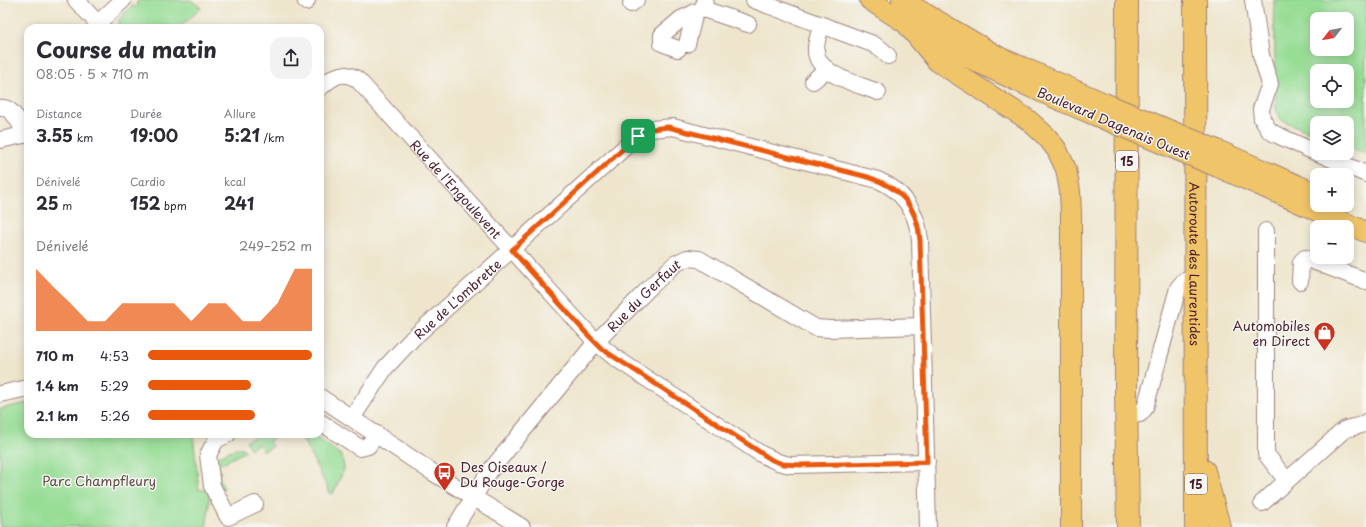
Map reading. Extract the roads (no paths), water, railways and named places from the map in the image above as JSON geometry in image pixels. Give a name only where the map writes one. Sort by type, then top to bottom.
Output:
[{"type":"highway","name":"15","points":[[1126,417],[1127,0]]},
{"type":"highway","name":"Autoroute des Laurentides","points":[[1195,0],[1196,527]]},
{"type":"highway","points":[[1115,527],[1126,417]]},
{"type":"highway","points":[[1126,417],[1128,527]]},
{"type":"highway","points":[[1196,440],[1219,527]]},
{"type":"main road","name":"Boulevard Dagenais Ouest","points":[[870,0],[970,58],[1076,99],[1218,159],[1366,232]]},
{"type":"main road","name":"Boulevard Dagenais Ouest","points":[[902,0],[1076,99]]},
{"type":"main road","points":[[904,21],[937,61],[1041,130],[1057,150],[1066,169],[1070,214],[1072,527]]},
{"type":"main road","name":"Boulevard Dagenais Ouest","points":[[1218,159],[1310,192]]},
{"type":"main road","points":[[1354,212],[1366,218]]},
{"type":"street","points":[[76,0],[99,24]]},
{"type":"street","points":[[101,24],[123,0]]},
{"type":"street","points":[[754,0],[873,44],[888,56]]},
{"type":"street","points":[[1253,0],[1261,55],[1270,84],[1261,109],[1262,119],[1268,130],[1310,150]]},
{"type":"street","points":[[701,7],[748,24]]},
{"type":"street","points":[[701,7],[683,47],[662,43],[662,35],[681,19],[701,7]]},
{"type":"street","points":[[822,24],[816,52],[819,60],[833,75],[878,92]]},
{"type":"street","points":[[813,80],[827,69]]},
{"type":"street","name":"Rue de l'Engoulevent","points":[[324,84],[331,78],[340,74],[351,75],[358,80],[596,342],[614,357],[761,454],[778,462],[801,465],[927,462]]},
{"type":"street","points":[[0,108],[5,108],[10,111],[24,130]]},
{"type":"street","name":"Rue de L'ombrette","points":[[352,418],[385,368],[404,346],[638,136],[658,128],[673,127],[868,177],[894,189],[911,207],[918,224],[920,240],[928,527]]},
{"type":"street","points":[[0,140],[24,134]]},
{"type":"street","points":[[1333,160],[1366,174]]},
{"type":"street","points":[[1266,231],[1266,454],[1287,481]]},
{"type":"street","name":"Rue du Gerfaut","points":[[455,527],[489,472],[596,342],[681,259],[693,257],[704,261],[816,328],[830,330],[922,326]]},
{"type":"street","points":[[1300,281],[1301,262],[1305,258],[1366,281]]},
{"type":"street","points":[[1126,417],[1140,414],[1145,408],[1178,288],[1184,281],[1195,281]]},
{"type":"street","points":[[0,394],[24,389]]},
{"type":"street","points":[[324,401],[377,434],[432,472],[522,527]]},
{"type":"street","points":[[1262,503],[1344,430],[1359,427],[1366,422]]},
{"type":"street","points":[[324,425],[360,448],[368,446],[377,434]]},
{"type":"street","points":[[218,438],[208,455],[212,486],[226,522],[255,504]]},
{"type":"place","name":"Automobiles en Direct","points":[[1325,352]]},
{"type":"place","name":"Des Oiseaux / Du Rouge-Gorge","points":[[444,492]]},
{"type":"park label","name":"Parc Champfleury","points":[[99,480]]}]
